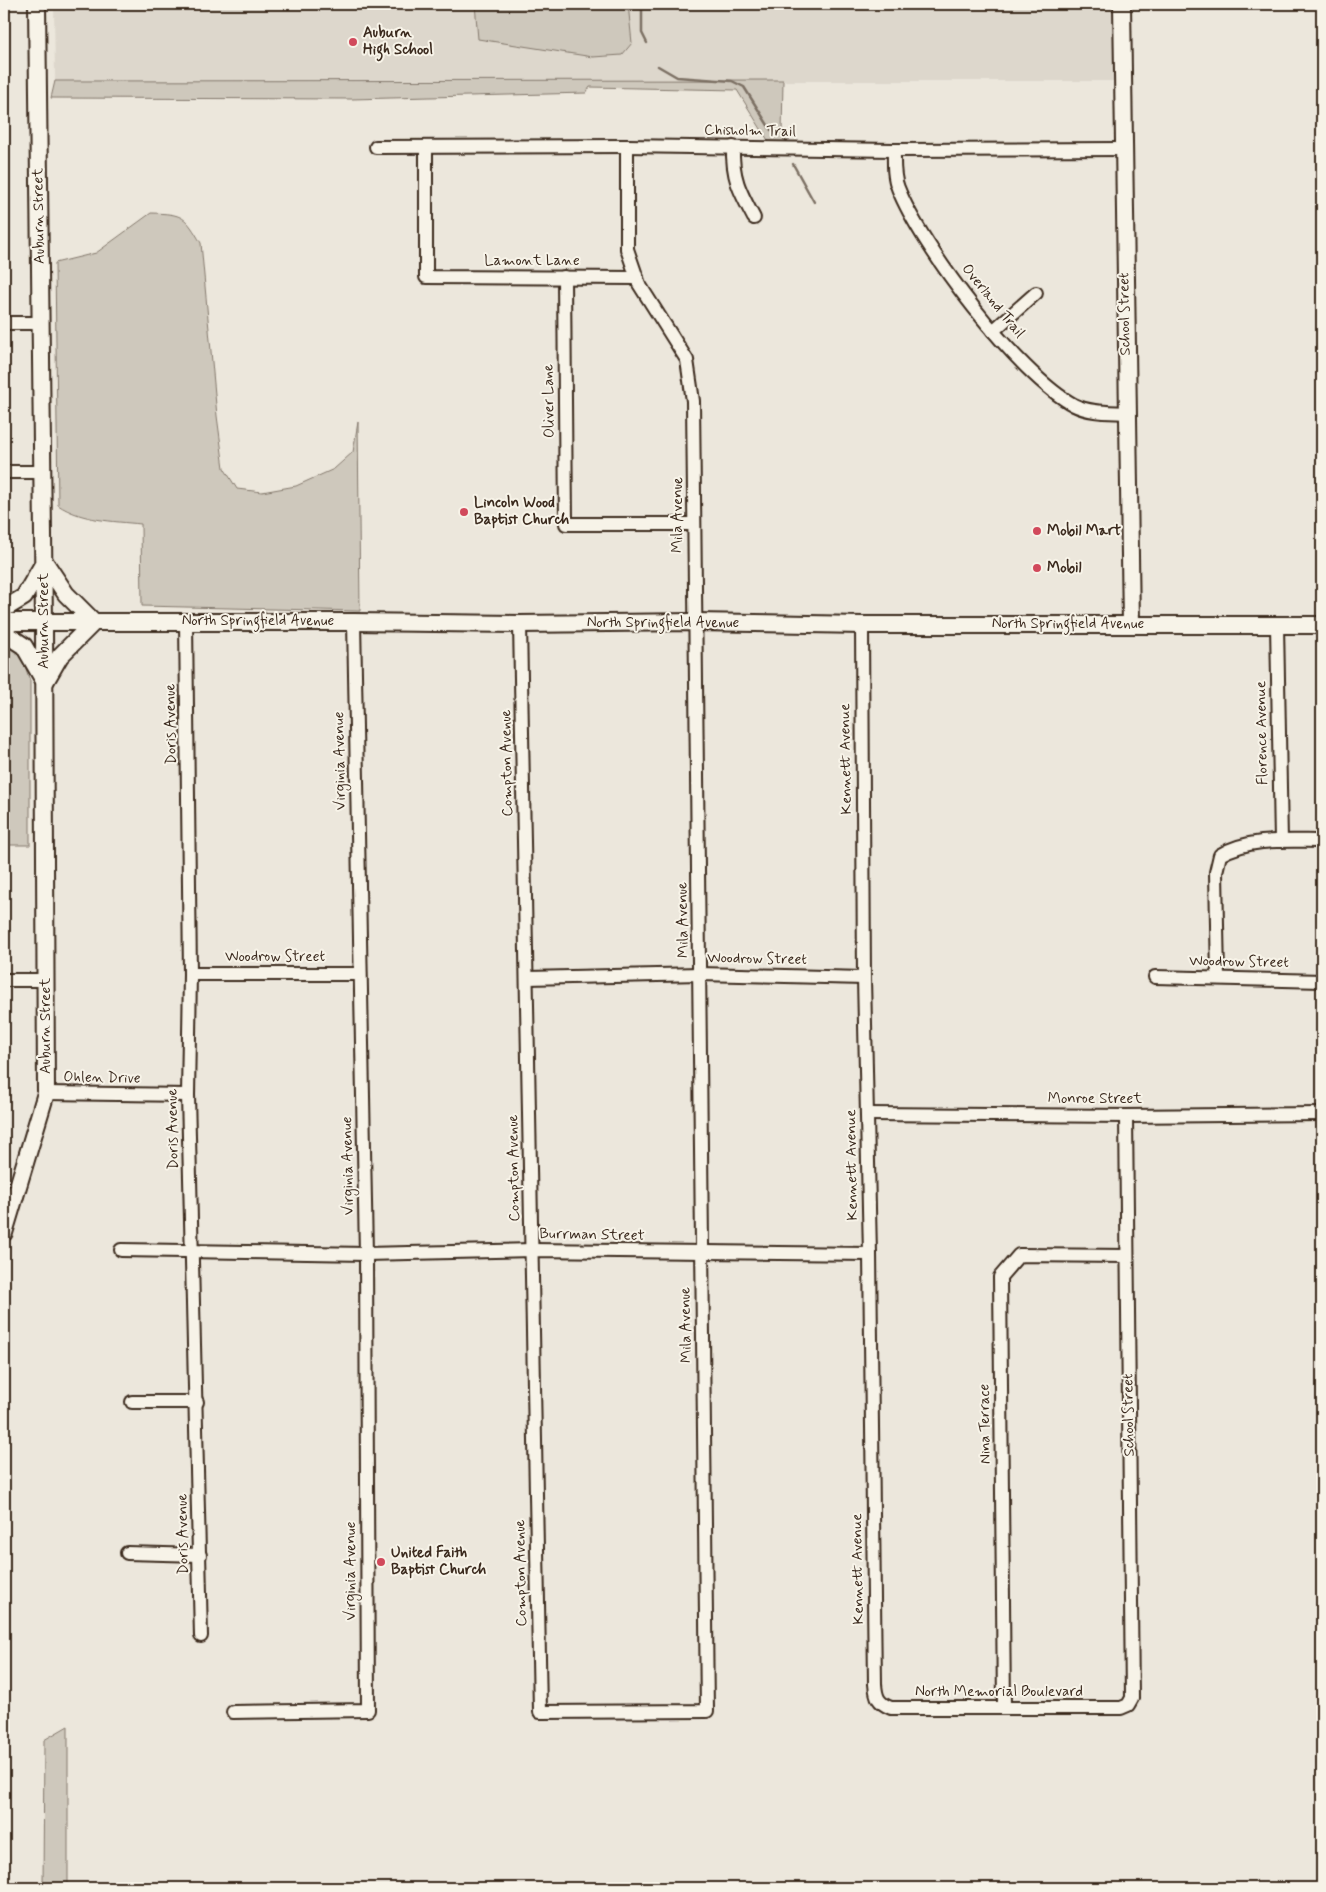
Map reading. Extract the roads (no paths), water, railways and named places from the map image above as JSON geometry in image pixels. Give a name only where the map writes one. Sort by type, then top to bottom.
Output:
[{"type":"main road","name":"Auburn Street","points":[[4,1233],[46,1093],[44,561],[37,4]]},
{"type":"main road","name":"School Street","points":[[1122,4],[1126,413],[1131,624]]},
{"type":"main road","points":[[4,609],[24,597],[44,561],[66,594],[94,622],[60,656],[45,683]]},
{"type":"main road","name":"North Springfield Avenue","points":[[4,622],[186,621],[520,624],[695,622],[862,625],[1322,625]]},
{"type":"main road","points":[[4,633],[18,640],[24,646],[45,683]]},
{"type":"street","name":"Chisholm Trail","points":[[376,147],[627,146],[894,150],[1124,149]]},
{"type":"street","name":"Mila Avenue","points":[[627,146],[627,250],[637,278],[687,360],[693,401],[700,974],[701,1253],[708,1711]]},
{"type":"street","name":"Lamont Lane","points":[[426,147],[426,277],[637,278]]},
{"type":"street","points":[[733,147],[732,167],[737,187],[754,218]]},
{"type":"street","name":"Overland Trail","points":[[894,150],[897,186],[908,208],[934,252],[993,331],[1047,386],[1075,405],[1088,410],[1126,413]]},
{"type":"street","name":"Oliver Lane","points":[[564,277],[566,524],[694,524]]},
{"type":"street","points":[[993,331],[1036,292]]},
{"type":"street","points":[[4,323],[41,323]]},
{"type":"street","points":[[4,472],[43,472]]},
{"type":"street","name":"Doris Avenue","points":[[186,621],[190,974],[188,1095],[202,1636]]},
{"type":"street","name":"Virginia Avenue","points":[[233,1712],[368,1710],[366,1254],[354,622]]},
{"type":"street","name":"Compton Avenue","points":[[520,624],[540,1712],[708,1711]]},
{"type":"street","name":"Kennett Avenue","points":[[862,625],[864,978],[870,1254],[875,1684],[876,1696],[880,1702]]},
{"type":"street","name":"Florence Avenue","points":[[1277,625],[1280,841]]},
{"type":"street","points":[[1218,978],[1216,872],[1220,854],[1231,848],[1280,841],[1322,842]]},
{"type":"street","name":"Woodrow Street","points":[[190,974],[360,974]]},
{"type":"street","name":"Woodrow Street","points":[[528,978],[700,974],[864,978]]},
{"type":"street","name":"Woodrow Street","points":[[1155,977],[1322,981]]},
{"type":"street","points":[[4,980],[47,980]]},
{"type":"street","name":"Ohlen Drive","points":[[46,1093],[188,1095]]},
{"type":"street","name":"Monroe Street","points":[[867,1114],[1126,1116],[1322,1114]]},
{"type":"street","name":"School Street","points":[[1121,1708],[1128,1705],[1132,1698],[1126,1116]]},
{"type":"street","name":"Burrman Street","points":[[120,1250],[366,1254],[532,1250],[870,1254]]},
{"type":"street","name":"Nina Terrace","points":[[1004,1708],[1000,1277],[1019,1255],[1128,1256]]},
{"type":"street","points":[[132,1402],[197,1402]]},
{"type":"street","points":[[127,1553],[200,1554]]},
{"type":"street","name":"North Memorial Boulevard","points":[[880,1702],[891,1708],[1121,1708]]},
{"type":"waterway","points":[[642,4],[642,33],[647,43]]},
{"type":"waterway","points":[[658,66],[677,77],[732,81],[744,87],[771,130]]},
{"type":"waterway","points":[[793,164],[814,202]]},
{"type":"place","name":"Auburn High School","points":[[353,42]]},
{"type":"place","name":"Lincoln Wood Baptist Church","points":[[464,512]]},
{"type":"place","name":"Mobil Mart","points":[[1037,531]]},
{"type":"place","name":"Mobil","points":[[1037,568]]},
{"type":"place","name":"United Faith Baptist Church","points":[[381,1562]]}]
